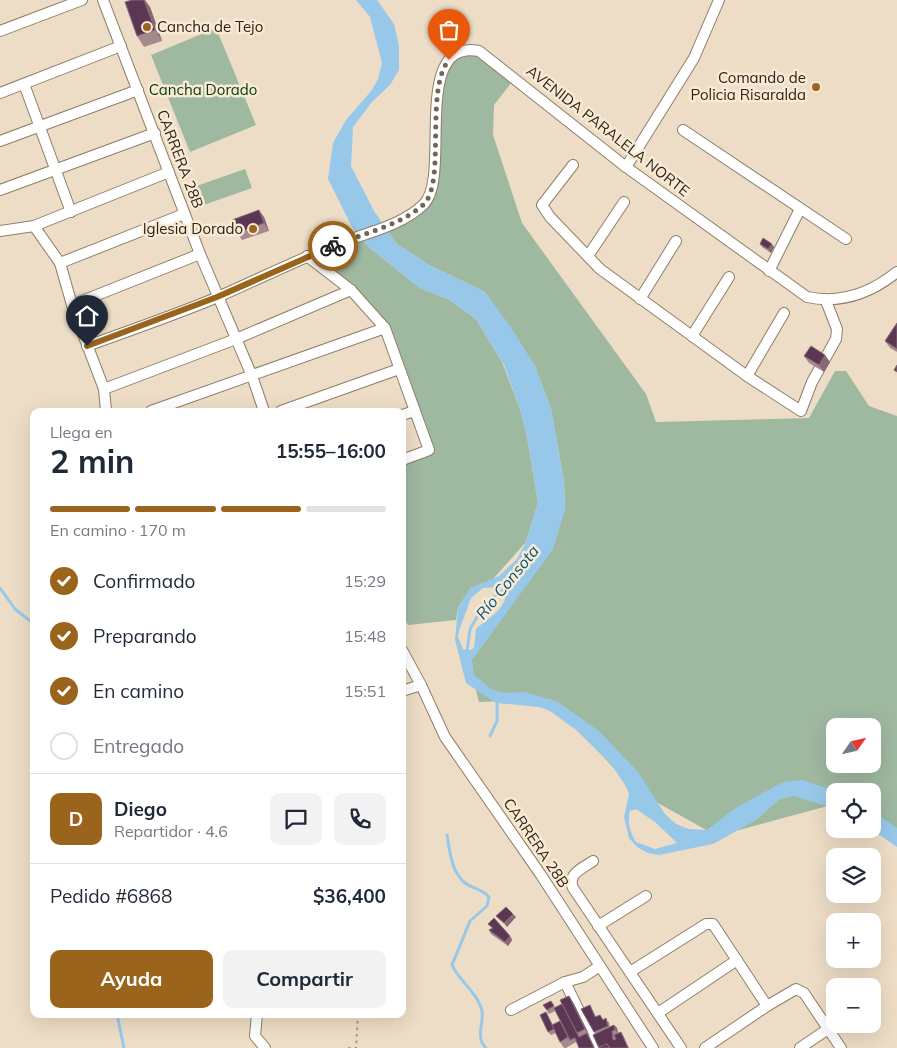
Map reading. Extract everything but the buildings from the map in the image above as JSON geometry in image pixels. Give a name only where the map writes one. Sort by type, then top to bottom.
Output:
[{"type":"street","points":[[0,31],[82,0]]},
{"type":"street","name":"CARRERA 28B","points":[[103,0],[155,133],[184,214],[217,297],[252,376],[263,408]]},
{"type":"street","points":[[626,168],[694,58],[719,0]]},
{"type":"street","points":[[0,92],[121,46]]},
{"type":"street","name":"AVENIDA PARALELA NORTE","points":[[87,346],[217,297],[307,256],[358,235],[405,219],[426,203],[433,184],[440,76],[449,60],[466,51],[479,51],[626,168],[807,297],[826,301],[848,298],[874,287],[897,272]]},
{"type":"street","points":[[24,84],[71,212]]},
{"type":"street","points":[[0,141],[138,90]]},
{"type":"street","points":[[683,130],[846,239]]},
{"type":"street","points":[[0,190],[155,133]]},
{"type":"street","points":[[573,165],[542,205],[550,217],[600,269],[747,376],[801,411],[812,382],[836,339],[837,329],[826,301]]},
{"type":"street","points":[[0,231],[34,226],[169,172]]},
{"type":"street","points":[[588,256],[624,202]]},
{"type":"street","points":[[769,271],[800,209]]},
{"type":"street","points":[[60,263],[184,214]]},
{"type":"street","points":[[34,226],[60,263],[72,305],[104,389],[106,408]]},
{"type":"street","points":[[640,299],[676,241]]},
{"type":"street","points":[[72,305],[200,254]]},
{"type":"street","points":[[307,256],[351,290],[385,328],[414,411],[430,450],[406,459]]},
{"type":"street","points":[[692,336],[729,277]]},
{"type":"street","points":[[104,389],[236,338],[351,290]]},
{"type":"street","points":[[747,376],[784,313]]},
{"type":"street","points":[[160,408],[385,328]]},
{"type":"street","points":[[289,408],[399,369]]},
{"type":"street","points":[[406,414],[414,411]]},
{"type":"street","name":"CARRERA 28B","points":[[406,657],[422,685],[445,737],[541,875],[654,1048]]},
{"type":"street","points":[[406,690],[422,685]]},
{"type":"street","points":[[593,861],[572,876],[571,882],[598,926],[681,1048]]},
{"type":"street","points":[[598,926],[646,896]]},
{"type":"street","points":[[630,972],[706,924],[717,927],[767,1006]]},
{"type":"street","points":[[658,1013],[737,960]]},
{"type":"street","points":[[510,1010],[565,982],[583,977],[600,966]]},
{"type":"street","points":[[565,982],[597,1048]]},
{"type":"street","points":[[705,1048],[767,1006],[796,989],[804,993],[826,1026]]},
{"type":"street","points":[[257,1018],[255,1036],[265,1048]]},
{"type":"street","points":[[800,1048],[826,1030]]},
{"type":"street","points":[[831,1033],[841,1048]]},
{"type":"path","points":[[348,1048],[356,1048],[358,1018]]},
{"type":"green space","name":"Cancha Dorado","points":[[216,28],[256,125],[190,152],[151,55]]},
{"type":"green space","points":[[472,50],[515,78],[494,105],[493,135],[522,223],[646,394],[656,422],[809,418],[835,371],[846,371],[869,406],[897,416],[897,830],[881,817],[881,783],[826,783],[826,806],[717,836],[633,789],[550,699],[479,702],[469,661],[565,510],[564,481],[551,409],[535,366],[485,292],[429,265],[397,244],[384,226],[426,203],[445,65]]},
{"type":"green space","points":[[245,169],[252,188],[195,208],[188,189]]},
{"type":"green space","points":[[358,235],[370,248],[420,288],[448,299],[476,319],[502,362],[520,409],[527,437],[538,503],[526,542],[493,579],[471,588],[458,607],[456,620],[408,625],[406,622],[406,459],[429,451],[385,328],[307,256]]},
{"type":"water","points":[[356,0],[377,0],[394,24],[399,46],[399,70],[390,85],[372,102],[353,127],[351,166],[374,211],[397,244],[429,265],[485,292],[510,326],[535,366],[551,409],[564,481],[565,510],[553,549],[472,660],[474,675],[491,689],[504,693],[525,692],[558,702],[599,731],[638,772],[665,814],[676,824],[689,829],[707,830],[734,809],[783,782],[802,780],[826,788],[826,806],[794,796],[780,799],[756,820],[713,844],[659,855],[648,853],[637,847],[629,838],[624,817],[629,794],[625,785],[611,764],[576,730],[550,711],[539,707],[496,703],[466,683],[455,640],[458,607],[471,588],[499,576],[517,559],[526,542],[538,503],[527,437],[520,409],[504,365],[476,319],[448,299],[420,288],[370,248],[352,227],[328,179],[333,143],[346,120],[372,90],[378,79],[382,63],[370,17]],"holes":[[[502,587],[506,589],[506,596],[501,607],[476,629],[474,648],[470,650],[463,649],[458,637],[471,598],[483,588]],[[636,809],[655,822],[677,843],[655,849],[636,842],[629,823],[630,811]]]},
{"type":"water","points":[[881,817],[897,828],[897,847],[881,836]]},
{"type":"waterway","name":"Río Consota","points":[[467,652],[470,629],[484,605],[508,586]]},
{"type":"waterway","points":[[0,588],[15,609],[30,621]]},
{"type":"waterway","points":[[490,736],[497,721],[497,700]]},
{"type":"waterway","points":[[447,835],[452,861],[460,878],[489,897],[487,906],[470,921],[452,965],[477,998],[480,1005],[482,1011],[480,1035],[486,1048]]},
{"type":"waterway","points":[[118,1018],[124,1048]]},
{"type":"way so far","points":[[333,246],[358,235],[405,219],[426,203],[433,184],[440,76],[449,60]]},
{"type":"place","name":"Cancha de Tejo","points":[[147,27]]},
{"type":"place","name":"Comando de Policia Risaralda","points":[[816,87]]},
{"type":"place","name":"Iglesia Dorado","points":[[253,229]]},
{"type":"route","points":[[87,346],[217,297],[333,246]]}]
